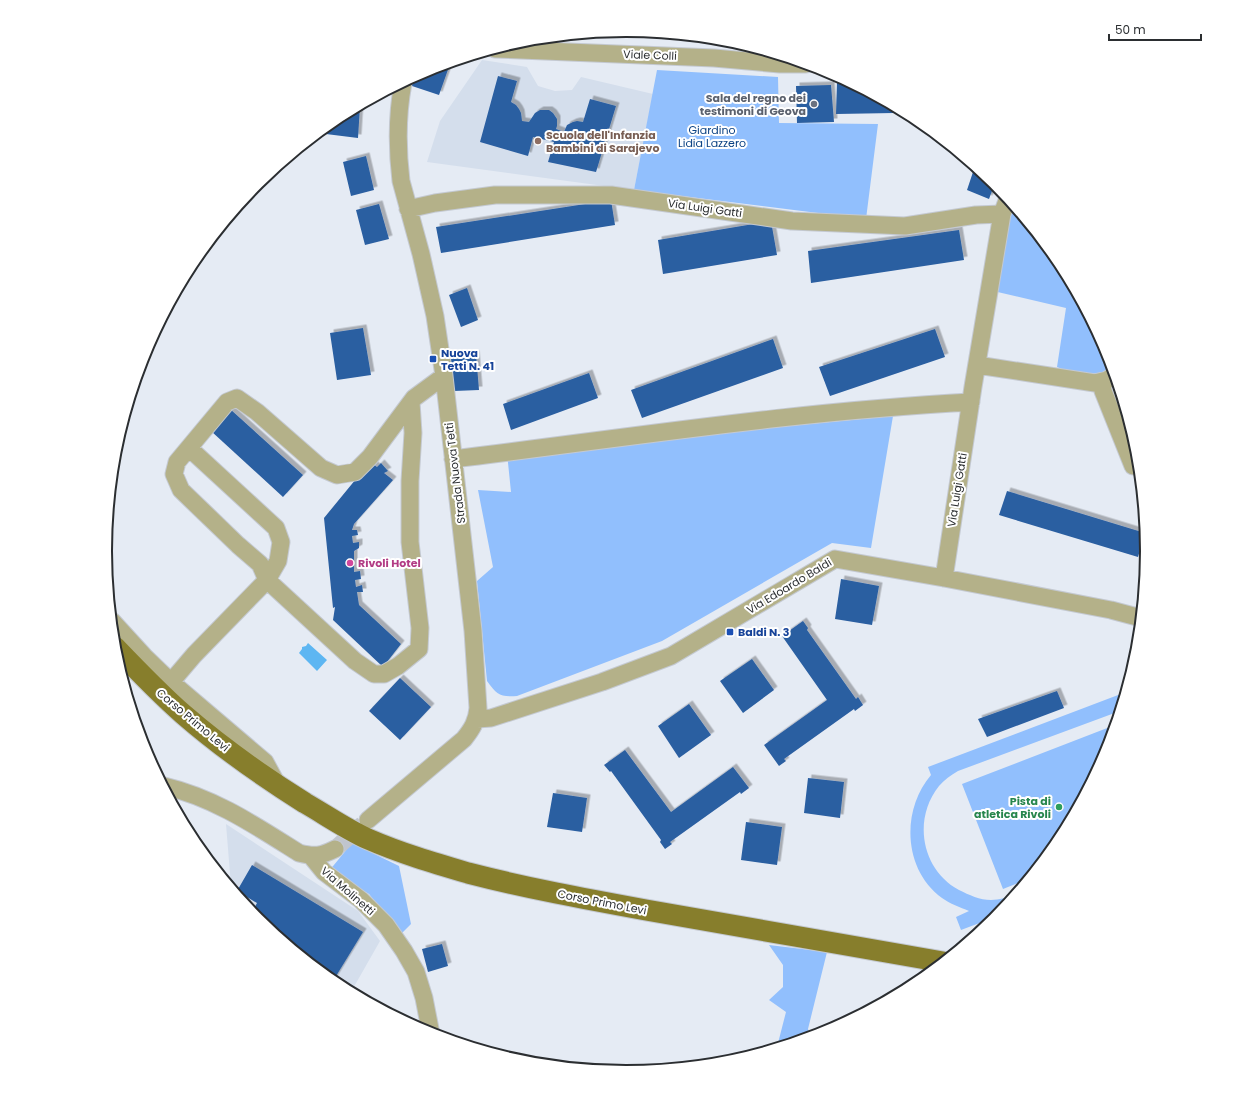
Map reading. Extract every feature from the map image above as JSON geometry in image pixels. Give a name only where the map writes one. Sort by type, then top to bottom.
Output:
[{"type":"main road","name":"Corso Primo Levi","points":[[123,655],[155,689],[215,741],[278,786],[341,825],[367,839],[421,859],[525,887],[936,961]]},
{"type":"street","name":"Viale Colli","points":[[514,50],[714,58],[792,64]]},
{"type":"street","name":"Strada Nuova Tetti","points":[[402,89],[399,105],[398,148],[401,181],[430,289],[444,376],[476,664],[478,696],[477,719]]},
{"type":"street","name":"Via Luigi Gatti","points":[[408,209],[435,203],[495,195],[611,195],[792,221],[905,226],[976,215],[1005,206],[977,365],[944,578]]},
{"type":"street","points":[[977,365],[1095,382],[1109,378]]},
{"type":"street","points":[[411,402],[413,433],[410,481],[410,542],[420,628],[419,649],[398,666],[384,674],[374,674],[355,661],[268,580],[260,564],[181,490],[174,474],[177,462],[227,402],[237,398],[257,412],[321,468],[337,475],[355,472],[370,457],[411,402],[414,398],[444,376]]},
{"type":"street","points":[[1109,378],[1103,391],[1133,466]]},
{"type":"street","points":[[453,459],[846,411],[971,402]]},
{"type":"street","points":[[119,628],[171,682],[194,655],[268,580],[278,561],[281,542],[276,528],[189,448]]},
{"type":"street","name":"Via Edoardo Baldi","points":[[477,719],[491,718],[521,709],[602,682],[671,656],[835,559],[944,578],[1111,610],[1136,617]]},
{"type":"street","name":"Corso Primo Levi","points":[[171,682],[207,715],[265,762],[278,786]]},
{"type":"street","points":[[368,820],[455,747],[471,730],[477,719]]},
{"type":"street","points":[[171,788],[187,792],[225,809],[299,853],[311,856],[323,854],[335,849]]},
{"type":"street","name":"Via Molinetti","points":[[311,856],[324,872],[361,900],[386,925],[416,972],[424,998],[429,1026]]},
{"type":"shaded area","name":"Scuola dell'Infanzia Bambini di Sarajevo","points":[[482,60],[527,67],[538,86],[555,91],[572,90],[581,77],[653,94],[634,190],[427,162],[440,121]]},
{"type":"shaded area","points":[[308,643],[327,660],[317,671],[299,653],[302,647],[306,646]]},
{"type":"shaded area","points":[[226,824],[358,911],[380,941],[354,986],[314,959],[288,937],[263,914],[230,878]]},
{"type":"green space","name":"Giardino Lidia Lazzero","points":[[657,70],[778,77],[779,123],[878,124],[866,219],[634,190]]},
{"type":"green space","points":[[1007,205],[1054,265],[1072,294],[1101,354],[1109,374],[1095,383],[1057,367],[1066,308],[989,290]]},
{"type":"green space","points":[[893,416],[871,548],[832,543],[662,641],[517,696],[499,694],[487,681],[477,581],[493,567],[478,490],[511,492],[507,453]]},
{"type":"green space","points":[[1120,694],[1114,713],[958,771],[939,786],[931,799],[926,814],[924,829],[925,843],[929,857],[936,870],[946,881],[959,890],[975,897],[987,900],[1006,897],[981,923],[961,930],[956,917],[969,911],[945,900],[929,886],[920,872],[913,856],[911,822],[921,789],[931,775],[928,767]]},
{"type":"green space","points":[[1109,727],[1087,778],[1072,808],[1054,837],[1019,883],[1003,889],[962,784]]},
{"type":"green space","points":[[352,843],[399,866],[411,924],[401,934],[369,894],[329,871]]},
{"type":"green space","points":[[769,945],[827,952],[808,1029],[809,1031],[778,1042],[786,1012],[769,1000],[783,987],[783,965]]},
{"type":"building","points":[[448,69],[439,95],[410,85]]},
{"type":"building","points":[[498,76],[517,81],[511,102],[519,109],[522,121],[529,122],[535,113],[540,110],[549,110],[557,119],[556,129],[564,132],[567,125],[577,121],[583,122],[590,99],[616,106],[596,172],[548,162],[554,142],[533,137],[528,156],[480,142]]},
{"type":"building","points":[[837,82],[895,113],[894,113],[836,114]]},
{"type":"building","name":"Sala del regno dei testimoni di Geova","points":[[831,85],[834,122],[797,123],[796,86]]},
{"type":"building","points":[[360,112],[358,138],[327,134]]},
{"type":"building","points":[[366,156],[374,190],[351,196],[343,162]]},
{"type":"building","points":[[973,172],[992,190],[989,199],[967,190]]},
{"type":"building","points":[[611,200],[615,225],[441,253],[436,227]]},
{"type":"building","points":[[379,204],[389,239],[365,245],[356,210]]},
{"type":"building","points":[[771,221],[777,255],[663,274],[658,240]]},
{"type":"building","points":[[959,230],[964,260],[811,283],[808,251]]},
{"type":"building","points":[[467,288],[478,320],[461,327],[449,295]]},
{"type":"building","points":[[363,328],[371,375],[337,380],[330,333]]},
{"type":"building","points":[[935,329],[945,357],[830,396],[819,367]]},
{"type":"building","points":[[773,339],[783,368],[642,418],[631,390]]},
{"type":"building","points":[[476,354],[479,390],[454,391],[449,357]]},
{"type":"building","points":[[589,373],[598,398],[511,430],[503,404]]},
{"type":"building","points":[[230,409],[303,475],[283,497],[211,431]]},
{"type":"building","points":[[370,462],[377,467],[381,463],[388,471],[384,473],[393,480],[354,524],[352,530],[357,530],[358,535],[352,536],[353,543],[359,542],[359,548],[354,551],[354,572],[360,571],[361,579],[355,580],[356,587],[362,585],[363,592],[357,592],[359,605],[401,644],[383,667],[333,620],[335,607],[333,608],[324,518]]},
{"type":"building","points":[[1007,491],[1139,531],[1140,550],[1138,557],[999,515]]},
{"type":"building","points":[[841,579],[879,586],[872,625],[835,619]]},
{"type":"building","points":[[803,621],[808,628],[807,630],[856,699],[858,697],[863,705],[855,711],[854,709],[784,759],[786,761],[779,766],[764,745],[827,700],[782,636]]},
{"type":"building","points":[[752,659],[774,690],[743,713],[720,681]]},
{"type":"building","points":[[400,678],[431,707],[400,740],[369,711]]},
{"type":"building","points":[[1057,691],[1064,708],[987,737],[978,719]]},
{"type":"building","points":[[689,704],[711,735],[679,758],[658,726]]},
{"type":"building","points":[[625,750],[671,812],[733,767],[749,788],[741,794],[740,792],[670,842],[672,844],[665,849],[660,842],[661,840],[611,771],[610,772],[604,765]]},
{"type":"building","points":[[808,778],[844,782],[840,818],[804,813]]},
{"type":"building","points":[[553,793],[587,798],[582,832],[547,827]]},
{"type":"building","points":[[746,822],[782,827],[777,865],[741,860]]},
{"type":"building","points":[[252,865],[363,932],[337,975],[314,959],[288,937],[255,906],[257,903],[246,897],[239,888]]},
{"type":"building","points":[[442,944],[448,966],[428,972],[422,949]]},
{"type":"tunnel","points":[[335,849],[363,824]]},
{"type":"place","name":"Sala del regno dei testimoni di Geova","points":[[814,104]]},
{"type":"place","name":"Scuola dell'Infanzia Bambini di Sarajevo","points":[[538,141]]},
{"type":"place","name":"Nuova Tetti N. 41","points":[[433,359]]},
{"type":"place","name":"Rivoli Hotel","points":[[350,563]]},
{"type":"place","name":"Baldi N. 3","points":[[730,632]]},
{"type":"place","name":"Pista di atletica Rivoli","points":[[1059,807]]}]
